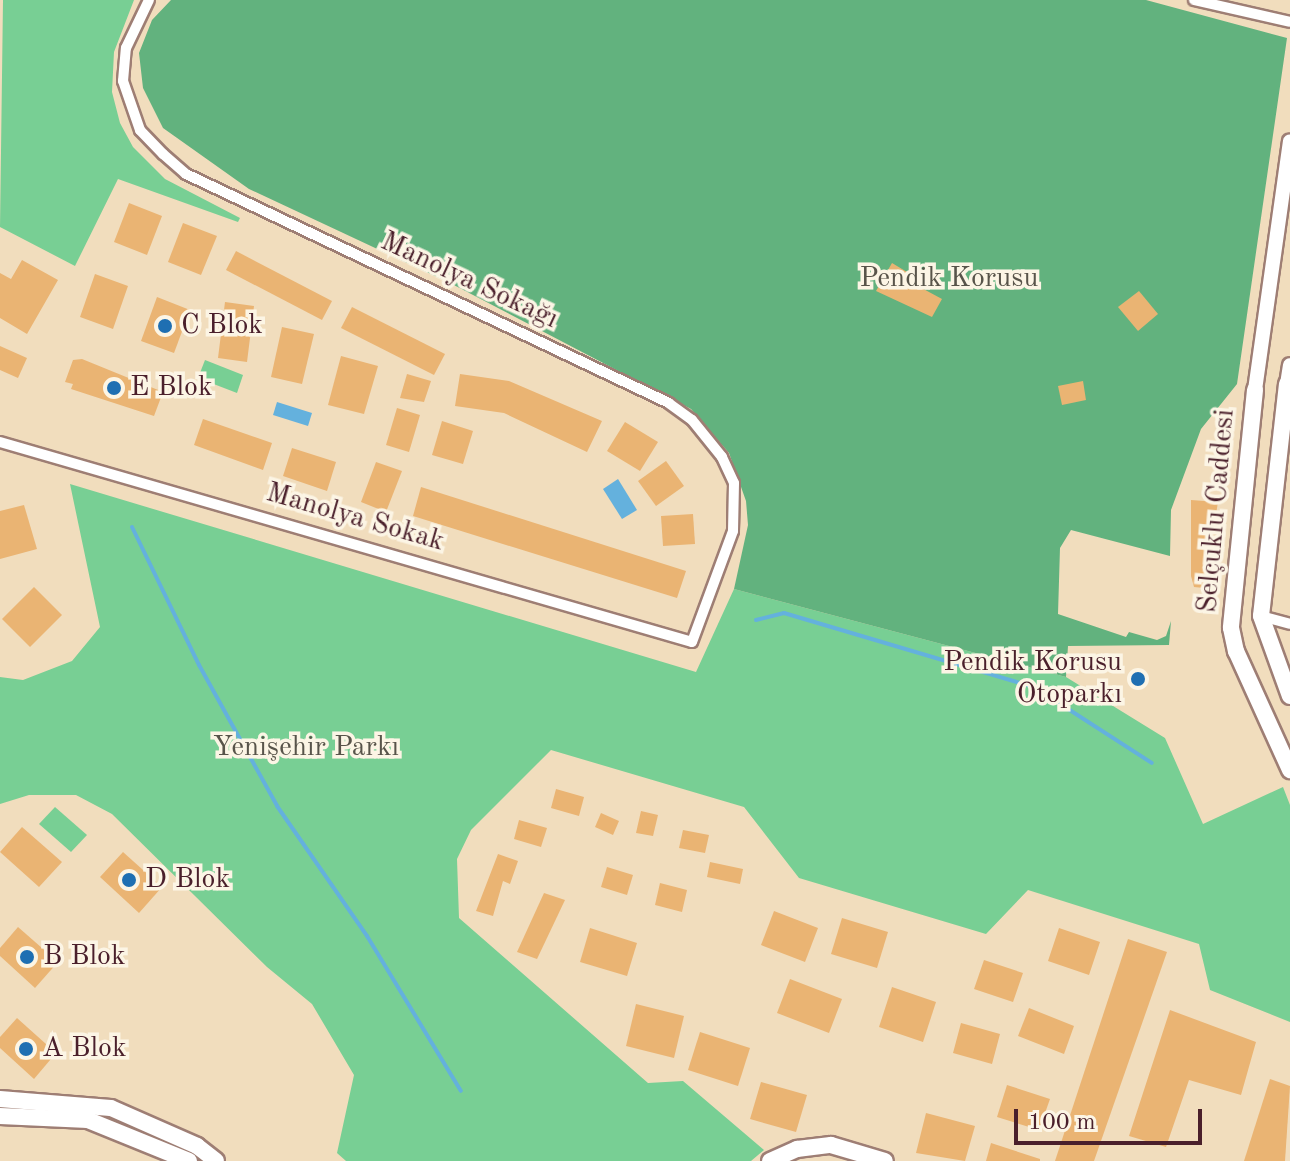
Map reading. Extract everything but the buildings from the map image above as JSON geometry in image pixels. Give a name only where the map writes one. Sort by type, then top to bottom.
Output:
[{"type":"main road","name":"Selçuklu Caddesi","points":[[1290,141],[1255,390],[1231,628],[1236,651],[1290,770]]},
{"type":"main road","name":"Selçuklu Caddesi","points":[[1290,365],[1261,616],[1290,696]]},
{"type":"main road","name":"Selçuklu Caddesi","points":[[1255,390],[1289,385]]},
{"type":"main road","points":[[1255,390],[1286,413]]},
{"type":"main road","points":[[1278,462],[1290,449]]},
{"type":"main road","points":[[0,1099],[111,1108],[169,1142],[189,1161]]},
{"type":"main road","points":[[0,1116],[88,1120],[169,1142],[216,1161]]},
{"type":"main road","points":[[770,1161],[797,1149],[831,1145],[885,1161]]},
{"type":"street","name":"Manolya Sokağı","points":[[149,0],[126,48],[123,81],[128,106],[140,130],[186,174],[669,403],[705,436],[722,457],[737,504],[733,531],[692,642]]},
{"type":"street","points":[[1194,0],[1290,22]]},
{"type":"street","name":"Manolya Sokak","points":[[1,443],[692,642]]},
{"type":"street","points":[[1261,616],[1290,624]]},
{"type":"green space","points":[[3,0],[134,0],[114,52],[112,92],[120,123],[133,147],[165,179],[240,218],[238,222],[118,179],[75,266],[0,227]]},
{"type":"green space","name":"Pendik Korusu","points":[[171,0],[1146,0],[1287,38],[1237,384],[1201,429],[1171,510],[1170,556],[1071,530],[1060,548],[1058,614],[1126,637],[1129,632],[1157,640],[1166,636],[1171,621],[1169,645],[1068,646],[1066,677],[734,589],[748,525],[746,501],[729,453],[691,409],[450,283],[249,189],[163,128],[143,88],[139,53],[152,20]]},
{"type":"green space","points":[[205,360],[243,375],[237,393],[198,378]]},
{"type":"green space","name":"Yenişehir Parkı","points":[[70,484],[696,672],[734,589],[1066,677],[1165,738],[1203,824],[1283,787],[1290,805],[1290,1022],[1210,990],[1199,944],[1028,890],[986,934],[799,878],[744,807],[551,750],[471,830],[457,859],[459,918],[648,1083],[683,1081],[764,1150],[751,1161],[346,1161],[337,1153],[354,1075],[312,1004],[267,967],[112,814],[76,795],[29,795],[0,804],[0,677],[23,680],[72,661],[100,627]]},
{"type":"green space","points":[[55,807],[87,835],[71,852],[39,824]]},
{"type":"water","points":[[277,402],[312,413],[308,426],[273,415]]},
{"type":"water","points":[[618,479],[637,510],[622,519],[603,489]]},
{"type":"waterway","points":[[132,527],[199,665],[277,806],[367,936],[461,1091]]},
{"type":"waterway","points":[[756,620],[784,613],[1034,687],[1152,763]]},
{"type":"place","name":"C Blok","points":[[165,326]]},
{"type":"place","name":"E Blok","points":[[114,388]]},
{"type":"place","name":"Pendik Korusu Otoparkı","points":[[1138,679]]},
{"type":"place","name":"D Blok","points":[[129,880]]},
{"type":"place","name":"B Blok","points":[[27,957]]},
{"type":"place","name":"A Blok","points":[[26,1049]]}]
